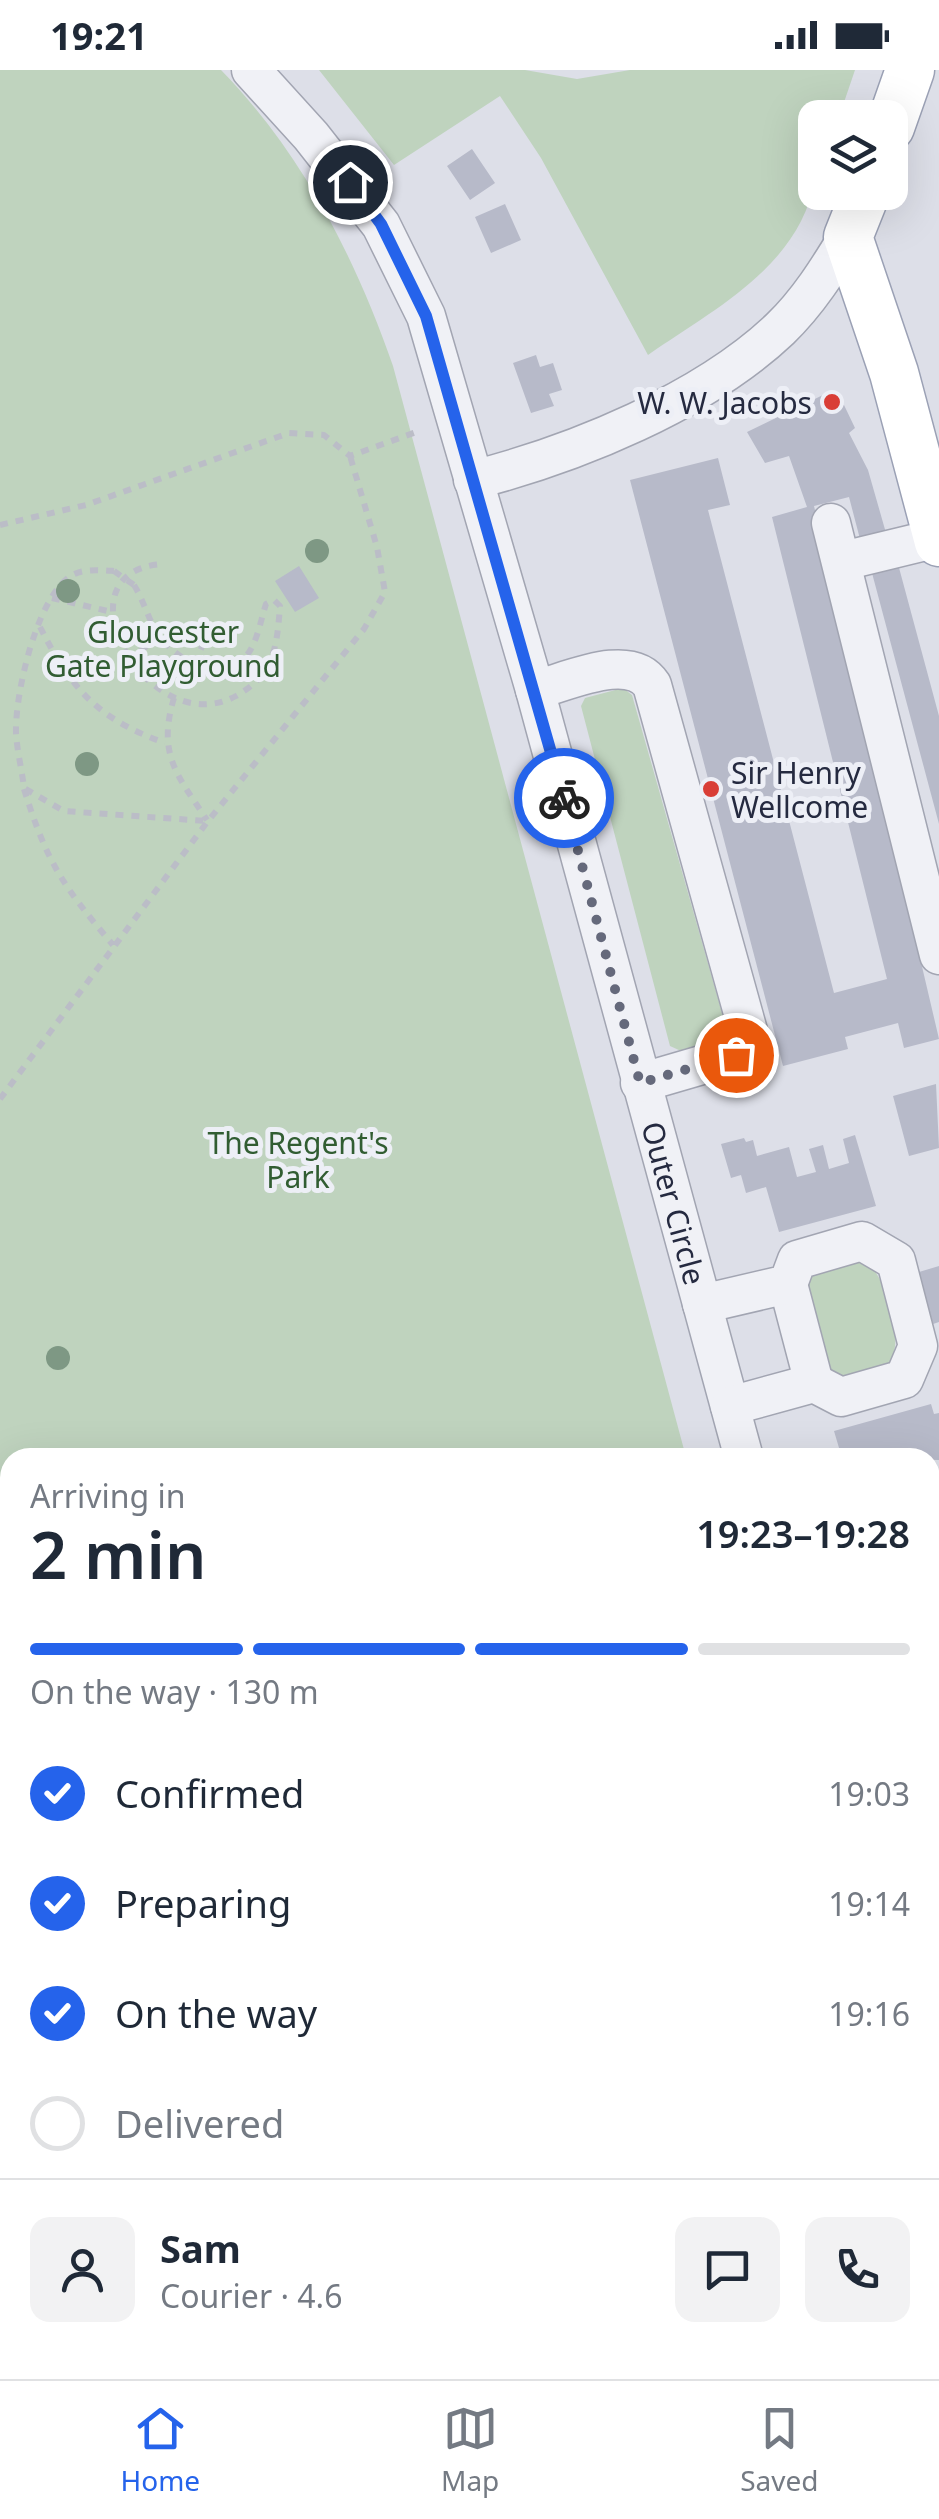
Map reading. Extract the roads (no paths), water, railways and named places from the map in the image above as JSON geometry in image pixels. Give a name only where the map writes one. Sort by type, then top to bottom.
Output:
[{"type":"main road","points":[[899,100],[910,70]]},
{"type":"main road","points":[[859,210],[894,374],[938,540]]},
{"type":"street","name":"Outer Circle","points":[[268,76],[350,182],[411,277],[535,690],[741,1448]]},
{"type":"street","points":[[474,480],[631,423],[762,344],[801,307],[859,210]]},
{"type":"street","points":[[831,523],[939,956]]},
{"type":"street","points":[[843,561],[938,540]]},
{"type":"street","points":[[535,690],[627,667],[637,670],[652,685],[748,1031],[736,1055],[640,1083]]},
{"type":"street","points":[[730,1406],[814,1383],[840,1397],[904,1379],[918,1346],[896,1262],[862,1240],[797,1260],[788,1284],[814,1383]]},
{"type":"street","points":[[702,1304],[788,1284]]},
{"type":"place","name":"W. W. Jacobs","points":[[832,402]]},
{"type":"place","name":"Sir Henry Wellcome","points":[[711,789]]},
{"type":"park label","name":"Gloucester Gate Playground","points":[[163,648]]},
{"type":"park label","name":"The Regent's Park","points":[[298,1159]]}]
